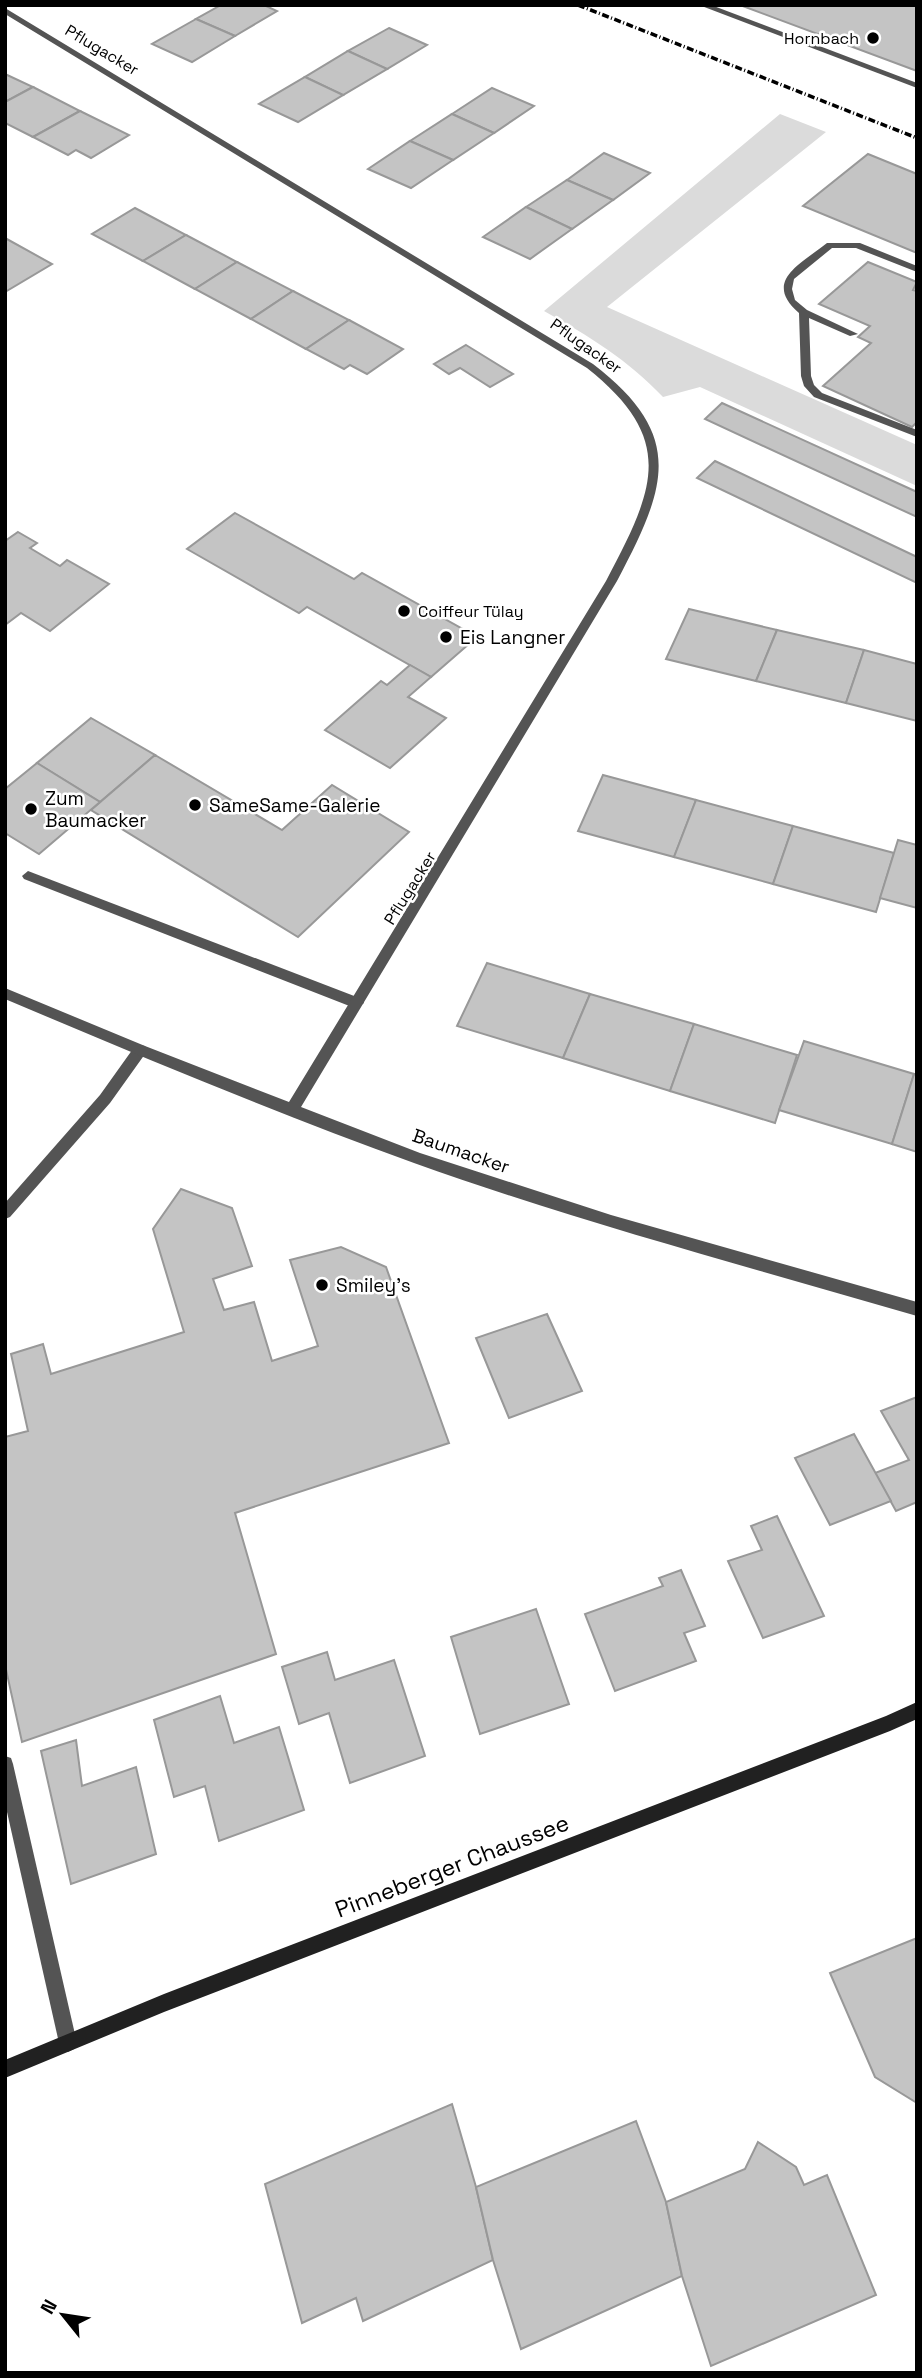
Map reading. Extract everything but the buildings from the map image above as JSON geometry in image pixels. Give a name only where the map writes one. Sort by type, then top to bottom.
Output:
[{"type":"main road","name":"Pinneberger Chaussee","points":[[5,2069],[177,1998],[890,1723],[917,1710]]},
{"type":"street","points":[[703,5],[917,86]]},
{"type":"street","name":"Pflugacker","points":[[5,10],[590,366],[618,387],[640,413],[652,442],[655,472],[649,501],[618,566],[445,861],[292,1108]]},
{"type":"street","points":[[853,334],[804,312],[791,300],[787,289],[790,278],[830,245],[857,245],[917,269]]},
{"type":"street","points":[[804,312],[806,376],[809,386],[818,395],[917,435]]},
{"type":"street","points":[[28,876],[357,1003]]},
{"type":"street","name":"Baumacker","points":[[5,993],[140,1050],[418,1158],[572,1208],[917,1309]]},
{"type":"street","points":[[5,1213],[105,1099],[140,1050]]},
{"type":"street","points":[[5,1765],[68,2043]]},
{"type":"shaded area","points":[[780,114],[826,132],[607,307],[917,445],[917,486],[700,387],[663,397],[636,371],[607,350],[544,311]]},
{"type":"railway","points":[[578,5],[917,138]]},
{"type":"place","name":"Hornbach","points":[[873,38]]},
{"type":"place","name":"Coiffeur Tülay","points":[[404,611]]},
{"type":"place","name":"Eis Langner","points":[[446,637]]},
{"type":"place","name":"SameSame-Galerie","points":[[195,805]]},
{"type":"place","name":"Zum Baumacker","points":[[31,809]]},
{"type":"place","name":"Smiley's","points":[[322,1285]]}]
